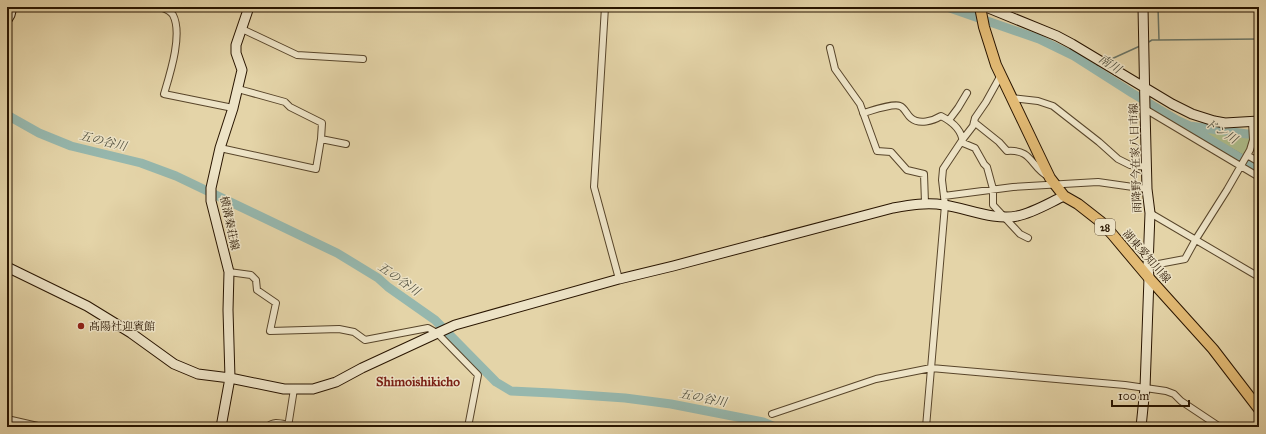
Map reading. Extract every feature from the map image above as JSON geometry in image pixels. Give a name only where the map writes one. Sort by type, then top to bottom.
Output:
[{"type":"main road","name":"湖東愛知川線","points":[[982,8],[984,27],[996,65],[1052,181],[1064,196],[1078,204],[1101,222],[1213,349],[1259,409]]},
{"type":"street","points":[[7,20],[12,7]]},
{"type":"street","points":[[160,7],[168,10],[172,14],[177,26],[172,69],[164,94],[233,108]]},
{"type":"street","name":"横溝秦荘線","points":[[221,427],[230,378],[228,310],[229,272],[210,201],[211,188],[220,148],[233,108],[242,70],[236,53],[236,45],[249,7]]},
{"type":"street","points":[[605,7],[594,187],[619,279]]},
{"type":"street","name":"雨降野今在家八日市線","points":[[1141,427],[1149,278],[1150,213],[1144,109],[1143,7]]},
{"type":"street","points":[[982,8],[1057,36],[1145,90],[1201,118],[1225,123],[1254,123],[1252,144],[1246,156],[1185,259],[1148,266]]},
{"type":"street","points":[[242,29],[297,55],[363,59]]},
{"type":"street","points":[[830,48],[835,69],[854,94],[863,113],[877,151],[891,152],[907,170],[924,174],[925,203]]},
{"type":"street","points":[[926,427],[944,200],[942,180],[943,169],[962,138],[974,122],[1001,75]]},
{"type":"street","points":[[220,148],[316,169],[322,123],[290,107],[285,102],[238,89]]},
{"type":"street","points":[[949,120],[967,93]]},
{"type":"street","points":[[1011,98],[1038,101],[1053,106],[1118,159],[1130,165],[1147,167]]},
{"type":"street","points":[[863,113],[895,105],[901,106],[911,118],[916,121],[924,122],[941,116],[949,120],[960,131],[963,142],[975,148],[987,167],[993,189],[993,205],[1005,216],[1020,234],[1028,238]]},
{"type":"street","points":[[1144,109],[1259,177]]},
{"type":"street","points":[[974,122],[999,142],[1007,151],[1015,151],[1025,154],[1043,174],[1052,181]]},
{"type":"street","points":[[321,139],[346,144]]},
{"type":"street","points":[[1246,156],[1259,162]]},
{"type":"street","points":[[7,267],[87,306],[146,343],[174,364],[198,374],[230,378],[284,389],[313,389],[336,382],[362,368],[455,325],[619,279],[893,208],[944,200],[993,189],[1052,181],[1098,182],[1148,189]]},
{"type":"street","points":[[944,200],[981,214],[1016,217],[1064,196]]},
{"type":"street","points":[[1150,213],[1259,277]]},
{"type":"street","points":[[229,272],[251,275],[256,280],[257,290],[276,303],[270,332],[339,329],[354,332],[365,340],[428,328],[437,333],[478,375],[468,427]]},
{"type":"street","points":[[772,414],[876,379],[931,368],[1125,385],[1166,391],[1174,394],[1181,401],[1220,427]]},
{"type":"street","points":[[267,427],[272,423],[279,422],[288,426],[294,389]]},
{"type":"street","points":[[7,419],[42,427]]},
{"type":"green space","points":[[1198,130],[1250,136],[1251,140],[1245,156]]},
{"type":"waterway","name":"南川","points":[[947,7],[1039,39],[1074,56],[1132,93],[1177,120],[1190,126],[1247,134],[1259,134]]},
{"type":"waterway","points":[[1158,7],[1159,40]]},
{"type":"waterway","points":[[1147,43],[1152,40],[1259,39]]},
{"type":"waterway","points":[[1107,61],[1140,46]]},
{"type":"waterway","name":"南川","points":[[1091,68],[1098,65]]},
{"type":"waterway","name":"五の谷川","points":[[7,115],[39,133],[71,146],[141,163],[176,176],[337,253],[378,278],[388,287],[435,320],[496,382],[511,391],[625,398],[671,404],[763,422],[775,427]]},
{"type":"waterway","name":"ドン川","points":[[1191,127],[1259,169]]},
{"type":"place","name":"髙陽社迎賓館","points":[[81,326]]},
{"type":"district","name":"Shimoishikicho","points":[[418,381]]}]
